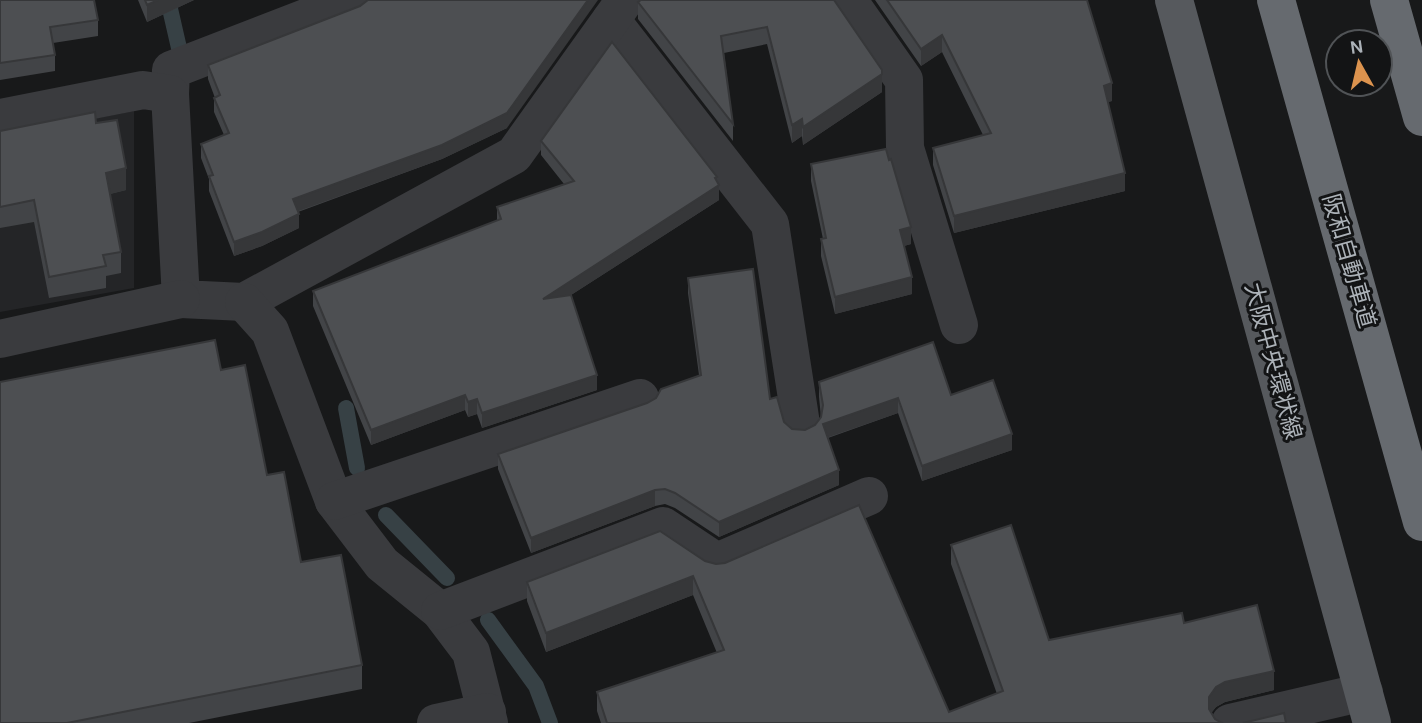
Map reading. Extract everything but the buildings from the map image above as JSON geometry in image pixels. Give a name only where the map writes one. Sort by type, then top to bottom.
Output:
[{"type":"highway","name":"阪和自動車道","points":[[1276,0],[1422,522]]},
{"type":"highway","points":[[1389,0],[1422,117]]},
{"type":"main road","name":"大阪中央環状線","points":[[1174,0],[1368,708]]},
{"type":"street","points":[[181,299],[171,70],[352,0]]},
{"type":"street","points":[[848,0],[904,80],[905,148],[958,325]]},
{"type":"street","points":[[0,339],[181,299],[244,302],[514,155],[618,10],[770,224],[801,424]]},
{"type":"street","points":[[0,118],[143,90],[170,94]]},
{"type":"street","points":[[244,302],[270,331],[334,501],[382,564],[440,611],[471,652],[488,718],[436,723]]},
{"type":"street","points":[[334,501],[640,398]]},
{"type":"street","points":[[440,611],[663,526],[717,562],[869,496]]},
{"type":"street","points":[[1230,723],[1368,708]]},
{"type":"shaded area","points":[[134,111],[134,288],[0,312],[0,137]]},
{"type":"waterway","points":[[168,0],[179,48]]},
{"type":"waterway","points":[[346,408],[357,468]]},
{"type":"waterway","points":[[386,515],[447,578]]},
{"type":"waterway","points":[[488,620],[536,686],[550,723]]}]
